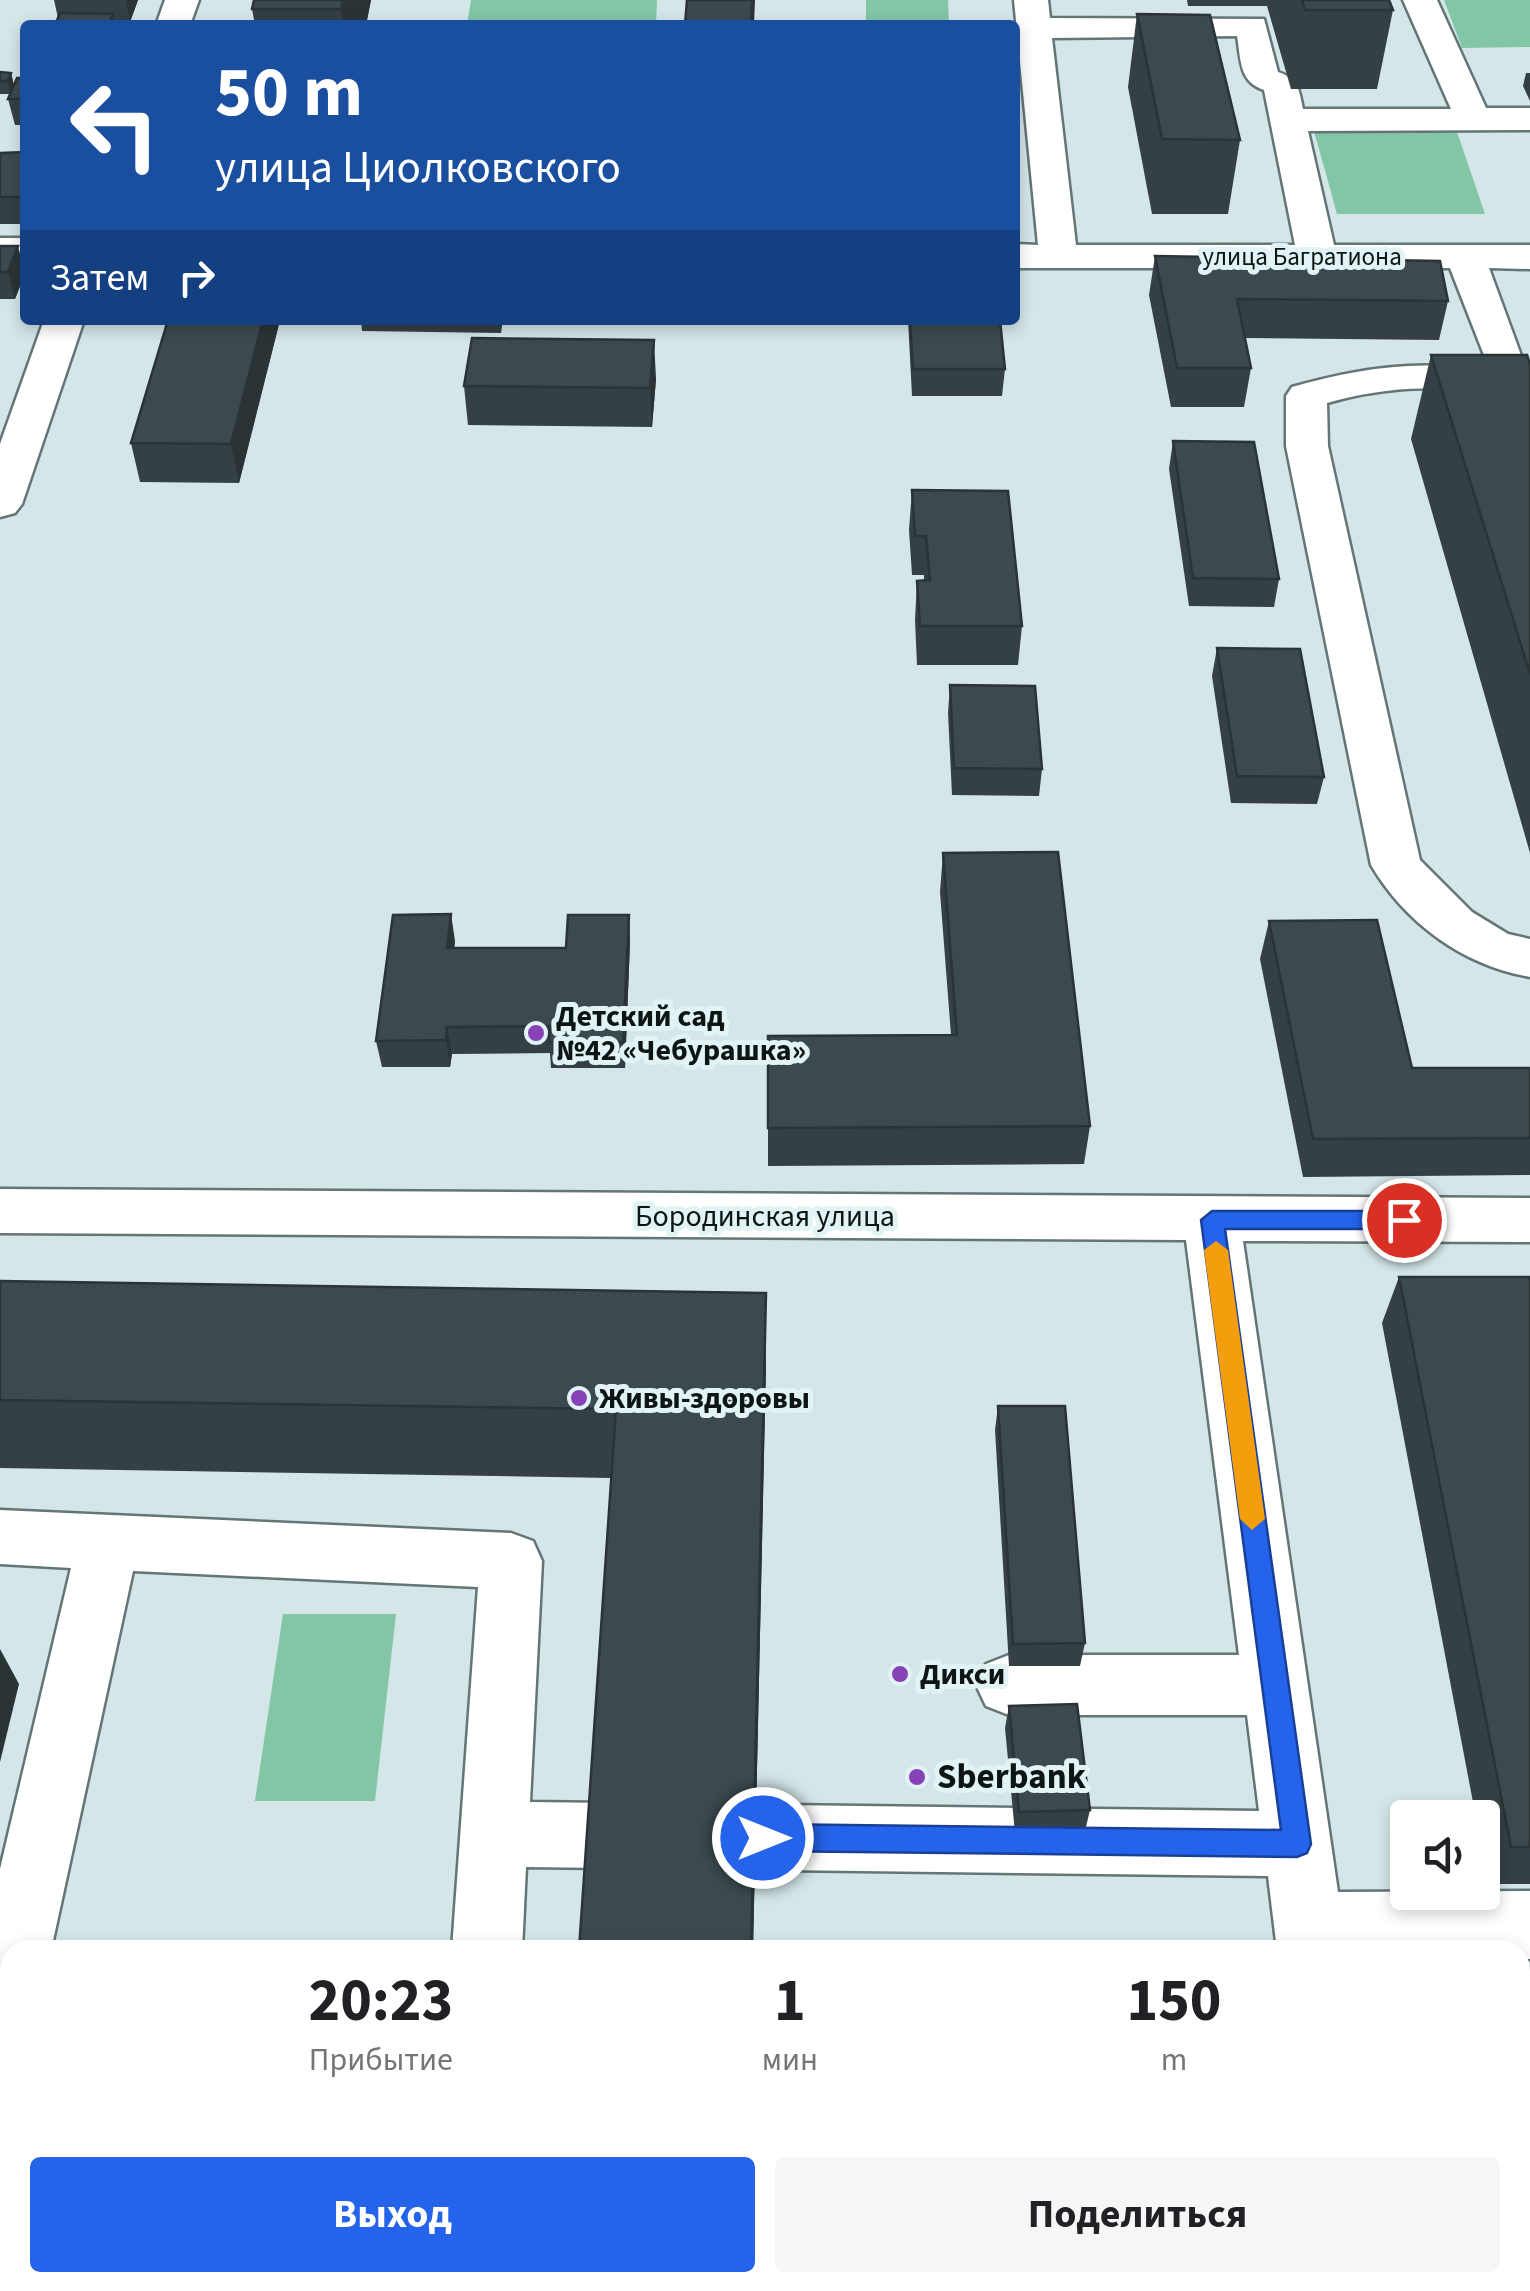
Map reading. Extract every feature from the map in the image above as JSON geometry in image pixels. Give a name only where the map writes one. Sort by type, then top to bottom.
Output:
[{"type":"street","points":[[1420,0],[1473,119]]},
{"type":"street","points":[[1058,257],[1033,14],[1252,26],[1262,78],[1280,84],[1317,257]]},
{"type":"street","points":[[1288,120],[1530,119]]},
{"type":"street","name":"улица Багратиона","points":[[1020,256],[1530,258]]},
{"type":"street","points":[[1464,257],[1504,363],[1530,388]]},
{"type":"street","points":[[0,504],[62,325]]},
{"type":"street","points":[[1530,400],[1477,382],[1419,380],[1346,384],[1306,396],[1307,446],[1396,865],[1440,918],[1510,957],[1530,958]]},
{"type":"street","name":"Бородинская улица","points":[[0,1211],[1530,1220]]},
{"type":"street","points":[[1212,1220],[1310,1938],[1530,1925]]},
{"type":"street","points":[[0,1537],[511,1561],[487,1940]]},
{"type":"street","points":[[18,1940],[108,1542]]},
{"type":"street","points":[[1009,1685],[1275,1684]]},
{"type":"street","points":[[496,1834],[1297,1844]]},
{"type":"green space","points":[[471,0],[657,0],[656,20],[468,20]]},
{"type":"green space","points":[[866,0],[948,0],[949,20],[866,20]]},
{"type":"green space","points":[[1444,0],[1530,0],[1530,47],[1462,48]]},
{"type":"green space","points":[[1314,131],[1457,132],[1485,214],[1337,214]]},
{"type":"green space","points":[[283,1614],[396,1614],[375,1801],[255,1801]]},
{"type":"building","points":[[254,0],[343,0],[341,9],[252,9]]},
{"type":"building","points":[[687,0],[752,0],[751,20],[685,20]]},
{"type":"building","points":[[1302,0],[1389,0],[1393,10],[1305,10]]},
{"type":"building","points":[[60,13],[113,14],[111,20],[57,20]]},
{"type":"building","points":[[1137,14],[1210,15],[1240,140],[1162,139]]},
{"type":"building","points":[[0,72],[11,73],[8,81],[0,81]]},
{"type":"building","points":[[17,78],[20,78],[20,99],[8,99]]},
{"type":"building","points":[[20,152],[20,197],[0,197],[0,153]]},
{"type":"building","points":[[0,246],[18,246],[8,272],[0,272]]},
{"type":"building","points":[[1155,256],[1440,261],[1448,301],[1237,299],[1251,368],[1177,368]]},
{"type":"building","points":[[166,325],[262,325],[231,444],[131,443]]},
{"type":"building","points":[[910,325],[1001,325],[1005,369],[913,369]]},
{"type":"building","points":[[472,338],[654,340],[650,388],[464,386]]},
{"type":"building","points":[[1431,355],[1527,355],[1530,364],[1530,674]]},
{"type":"building","points":[[1173,441],[1254,442],[1279,579],[1193,578]]},
{"type":"building","points":[[912,490],[1008,491],[1022,626],[920,626],[917,581],[930,580],[926,536],[915,536]]},
{"type":"building","points":[[1217,648],[1300,649],[1324,777],[1237,776]]},
{"type":"building","points":[[950,685],[1035,686],[1042,769],[954,768]]},
{"type":"building","points":[[1058,852],[1090,1126],[768,1128],[768,1036],[957,1035],[943,853]]},
{"type":"building","points":[[451,914],[447,948],[566,948],[568,915],[629,915],[623,1042],[549,1042],[550,1026],[447,1027],[446,1040],[376,1041],[393,915]]},
{"type":"building","points":[[1377,920],[1412,1068],[1530,1068],[1530,1138],[1313,1139],[1269,921]]},
{"type":"building","points":[[1399,1277],[1530,1277],[1530,1847],[1511,1847]]},
{"type":"building","points":[[0,1281],[766,1293],[751,1940],[580,1940],[616,1409],[0,1400]]},
{"type":"building","points":[[998,1406],[1065,1406],[1085,1643],[1013,1644]]},
{"type":"building","points":[[1077,1704],[1090,1810],[1019,1812],[1009,1706]]},
{"type":"slow traffic","points":[[1216,1250],[1252,1519]]},
{"type":"place","name":"Детский сад №42 «Чебурашка»","points":[[536,1033]]},
{"type":"place","name":"Живы-здоровы","points":[[579,1398]]},
{"type":"place","name":"Дикси","points":[[900,1674]]},
{"type":"place","name":"Sberbank","points":[[917,1777]]},
{"type":"route","points":[[763,1838],[1297,1844],[1212,1220],[1404,1220]]}]
